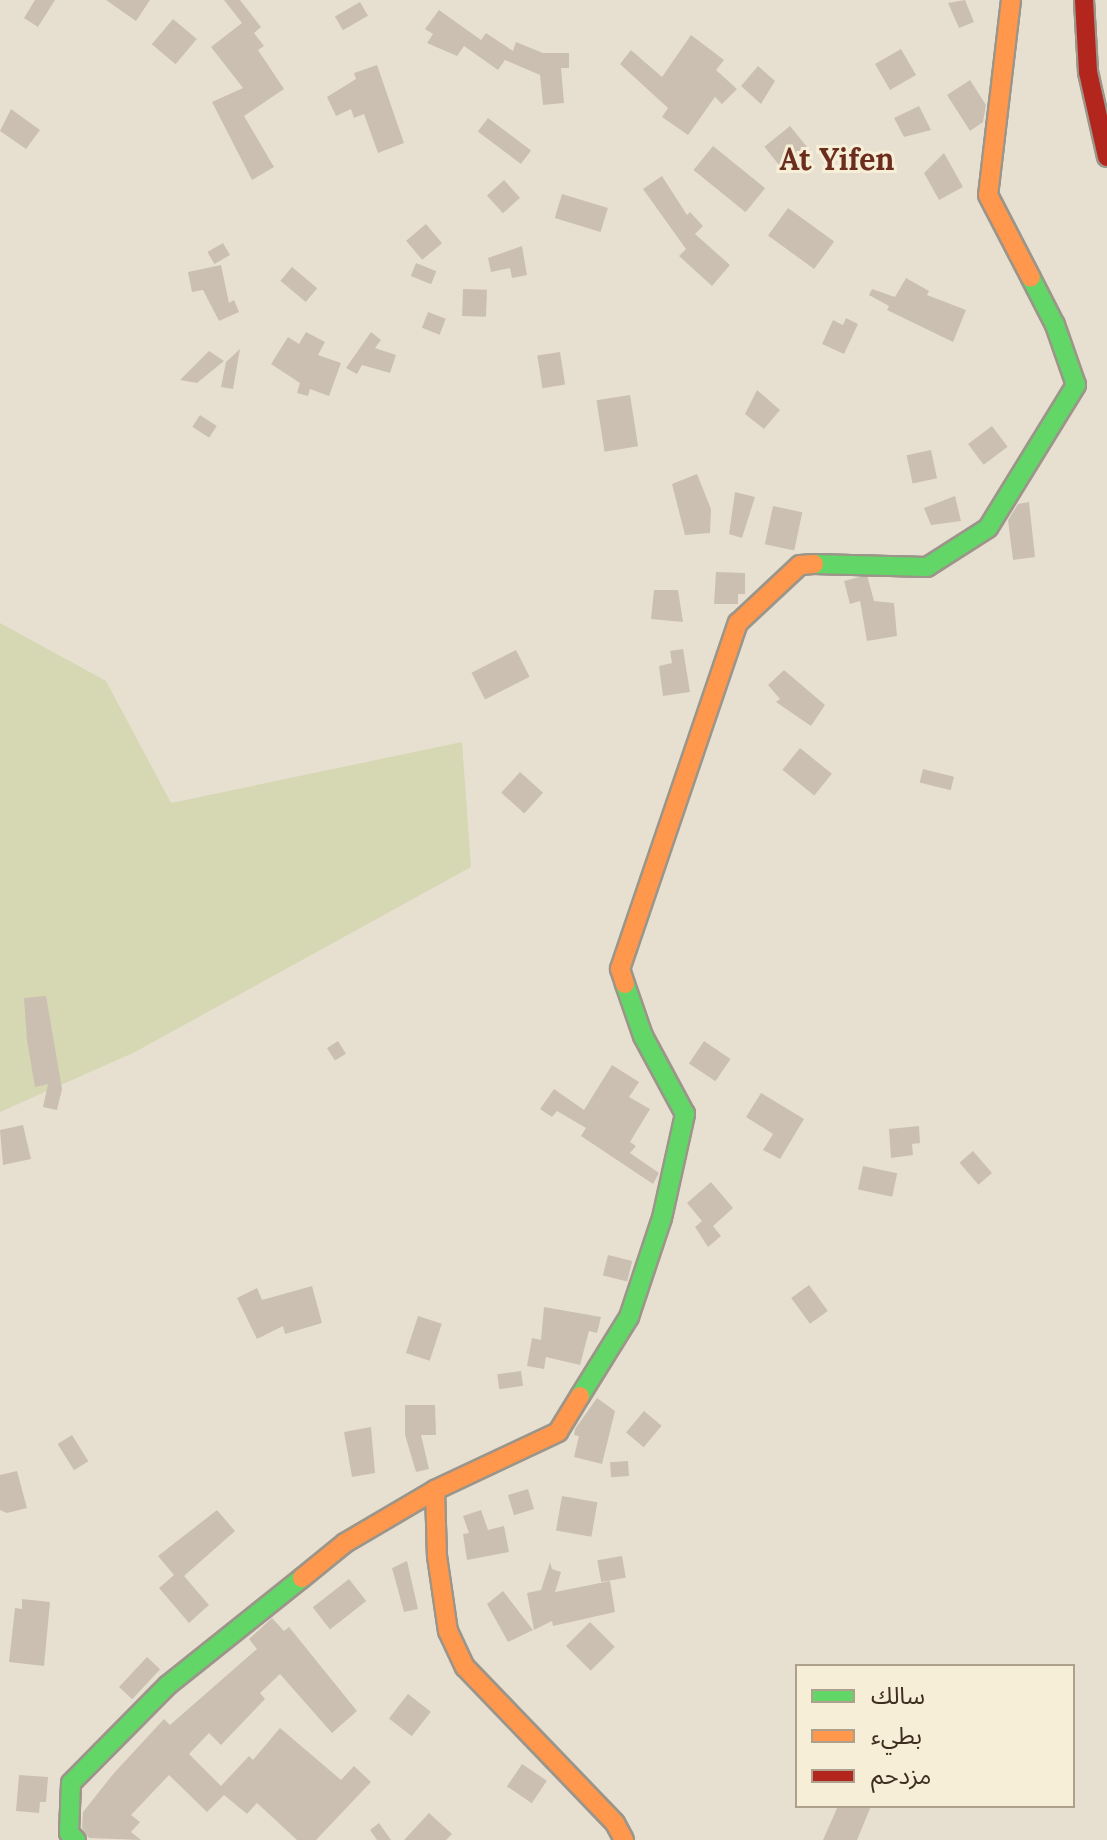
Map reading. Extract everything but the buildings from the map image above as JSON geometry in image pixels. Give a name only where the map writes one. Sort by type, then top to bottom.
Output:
[{"type":"street","points":[[76,1840],[69,1833],[71,1783],[168,1685],[345,1543],[435,1490],[558,1432],[629,1317],[662,1218],[685,1114],[643,1036],[620,969],[738,623],[800,565],[850,561],[927,567],[988,528],[1076,385],[1055,325],[988,195],[1011,0]]},
{"type":"street","points":[[1084,0],[1088,72],[1107,157]]},
{"type":"street","points":[[435,1490],[437,1556],[448,1631],[465,1667],[615,1823],[624,1840]]},
{"type":"green space","points":[[0,623],[106,681],[171,803],[462,742],[471,867],[135,1052],[0,1112]]},
{"type":"traffic: fast","points":[[814,564],[927,567],[988,528],[1076,385],[1055,325],[1031,278]]},
{"type":"traffic: fast","points":[[580,1396],[629,1317],[662,1218],[685,1114],[643,1036],[625,984]]},
{"type":"traffic: fast","points":[[76,1840],[69,1833],[71,1783],[168,1685],[302,1578]]},
{"type":"traffic: slow","points":[[1011,0],[988,195],[1031,278]]},
{"type":"traffic: slow","points":[[625,984],[620,969],[738,623],[800,565],[814,564]]},
{"type":"traffic: slow","points":[[302,1578],[345,1543],[435,1490],[558,1432],[580,1396]]},
{"type":"traffic: slow","points":[[435,1490],[437,1556],[448,1631],[465,1667],[615,1823],[624,1840]]},
{"type":"traffic: jam","points":[[1084,0],[1088,72],[1107,157]]},
{"type":"district","name":"At Yifen","points":[[837,159]]}]
